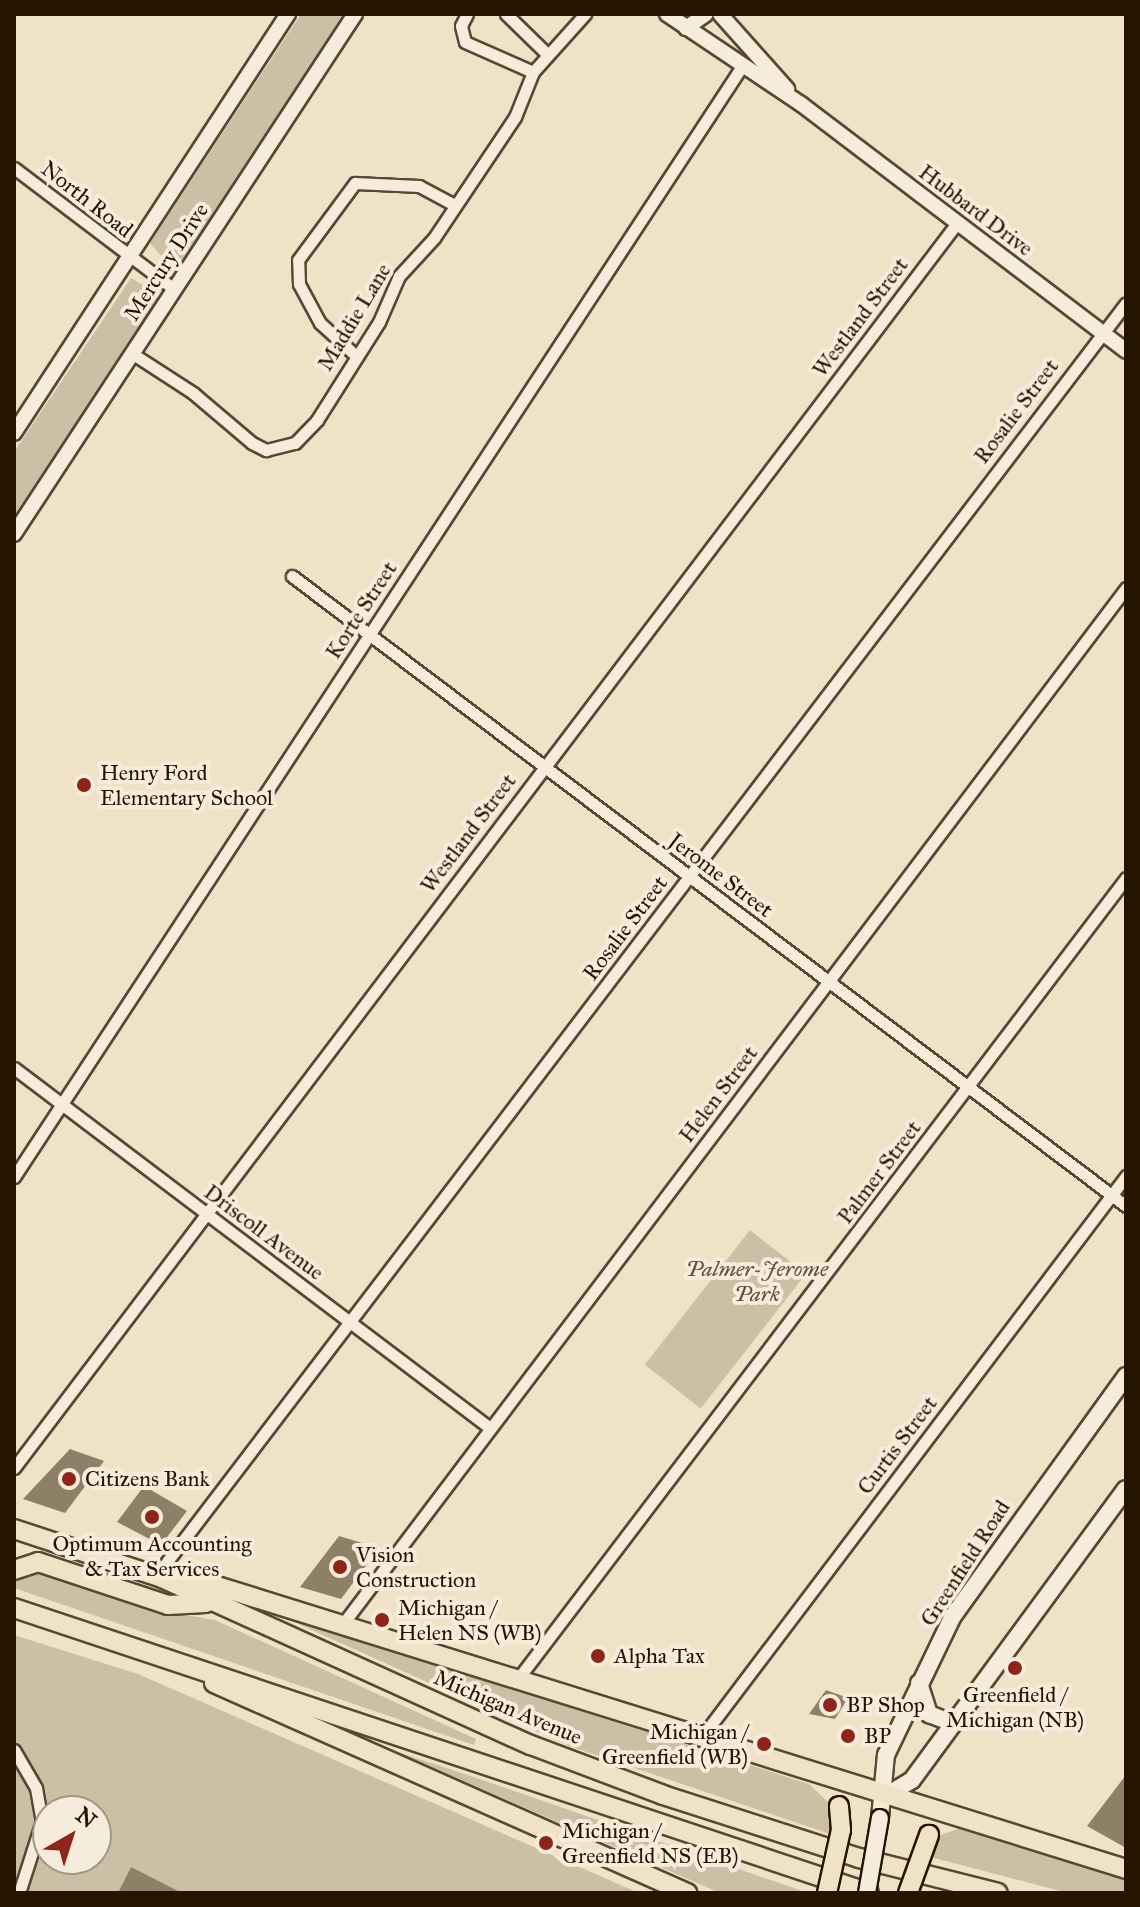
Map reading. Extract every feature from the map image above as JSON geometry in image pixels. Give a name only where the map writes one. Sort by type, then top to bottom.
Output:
[{"type":"main road","name":"Greenfield Road","points":[[868,1893],[880,1818],[887,1795],[886,1755],[919,1682],[979,1574],[1126,1376]]},
{"type":"main road","points":[[887,1795],[912,1780],[950,1722],[1126,1489]]},
{"type":"main road","name":"Michigan Avenue","points":[[14,1529],[159,1577],[209,1603],[531,1745],[663,1795],[859,1858],[998,1893]]},
{"type":"main road","points":[[14,1570],[38,1562],[168,1605],[209,1603]]},
{"type":"main road","points":[[159,1577],[201,1581],[1126,1869]]},
{"type":"main road","points":[[14,1608],[868,1893]]},
{"type":"main road","points":[[130,1646],[687,1893]]},
{"type":"main road","points":[[919,1682],[929,1714],[950,1722]]},
{"type":"main road","points":[[827,1776],[839,1806],[841,1830],[827,1893]]},
{"type":"main road","points":[[908,1893],[929,1835],[955,1816]]},
{"type":"street","name":"Mercury Drive","points":[[14,433],[288,14]]},
{"type":"street","name":"Mercury Drive","points":[[14,534],[355,14]]},
{"type":"street","points":[[467,14],[461,26],[465,42],[533,72]]},
{"type":"street","points":[[506,14],[547,54]]},
{"type":"street","name":"Maddie Lane","points":[[133,354],[266,450],[281,449],[307,432],[354,354],[379,322],[399,276],[454,205],[515,117],[533,72],[585,14]]},
{"type":"street","name":"Hubbard Drive","points":[[667,14],[801,104],[1126,351]]},
{"type":"street","points":[[686,28],[706,14]]},
{"type":"street","name":"Hubbard Drive","points":[[720,14],[801,104]]},
{"type":"street","name":"Korte Street","points":[[14,1177],[742,66]]},
{"type":"street","name":"North Road","points":[[14,168],[174,289]]},
{"type":"street","points":[[354,354],[327,332],[299,284],[296,272],[305,250],[355,183],[419,186],[454,205]]},
{"type":"street","name":"Westland Street","points":[[14,1468],[957,223]]},
{"type":"street","name":"Rosalie Street","points":[[159,1577],[1126,303]]},
{"type":"street","name":"Jerome Street","points":[[292,576],[1126,1206]]},
{"type":"street","name":"Helen Street","points":[[342,1625],[1126,588]]},
{"type":"street","name":"Palmer Street","points":[[517,1680],[1126,878]]},
{"type":"street","name":"Driscoll Avenue","points":[[14,1068],[490,1428]]},
{"type":"street","name":"Curtis Street","points":[[701,1738],[1126,1176]]},
{"type":"street","points":[[14,1750],[36,1788],[42,1821],[19,1893]]},
{"type":"green space","points":[[301,14],[346,14],[182,264],[171,267],[150,243]]},
{"type":"green space","points":[[131,278],[156,293],[158,303],[14,522],[14,452]]},
{"type":"green space","name":"Palmer-Jerome Park","points":[[750,1230],[806,1274],[701,1408],[645,1365]]},
{"type":"green space","points":[[45,1570],[174,1613],[215,1620],[476,1739],[474,1745],[14,1588],[14,1579]]},
{"type":"green space","points":[[272,1612],[809,1784],[833,1807],[833,1835],[569,1746]]},
{"type":"green space","points":[[14,1635],[138,1674],[639,1893],[14,1893]]},
{"type":"green space","points":[[395,1751],[477,1778],[808,1893],[720,1893]]},
{"type":"green space","points":[[961,1828],[1126,1879],[1126,1893],[1068,1893],[923,1855],[935,1837]]},
{"type":"building","name":"Citizens Bank","points":[[70,1449],[104,1461],[65,1513],[23,1499]]},
{"type":"building","name":"Optimum Accounting & Tax Services","points":[[144,1486],[187,1511],[161,1545],[117,1522]]},
{"type":"building","name":"Vision Construction","points":[[339,1536],[379,1548],[341,1599],[300,1587]]},
{"type":"building","name":"BP Shop","points":[[826,1690],[848,1698],[835,1719],[809,1714]]},
{"type":"building","points":[[1126,1775],[1126,1848],[1087,1826]]},
{"type":"building","points":[[131,1867],[182,1893],[118,1893]]},
{"type":"place","name":"Henry Ford Elementary School","points":[[84,785]]},
{"type":"place","name":"Citizens Bank","points":[[69,1479]]},
{"type":"place","name":"Optimum Accounting & Tax Services","points":[[152,1517]]},
{"type":"place","name":"Vision Construction","points":[[340,1567]]},
{"type":"place","name":"Michigan / Helen NS (WB)","points":[[382,1620]]},
{"type":"place","name":"Alpha Tax","points":[[598,1656]]},
{"type":"place","name":"Greenfield / Michigan (NB)","points":[[1015,1668]]},
{"type":"place","name":"BP Shop","points":[[830,1705]]},
{"type":"place","name":"BP","points":[[848,1736]]},
{"type":"place","name":"Michigan / Greenfield (WB)","points":[[764,1744]]},
{"type":"place","name":"Michigan / Greenfield NS (EB)","points":[[546,1843]]}]
